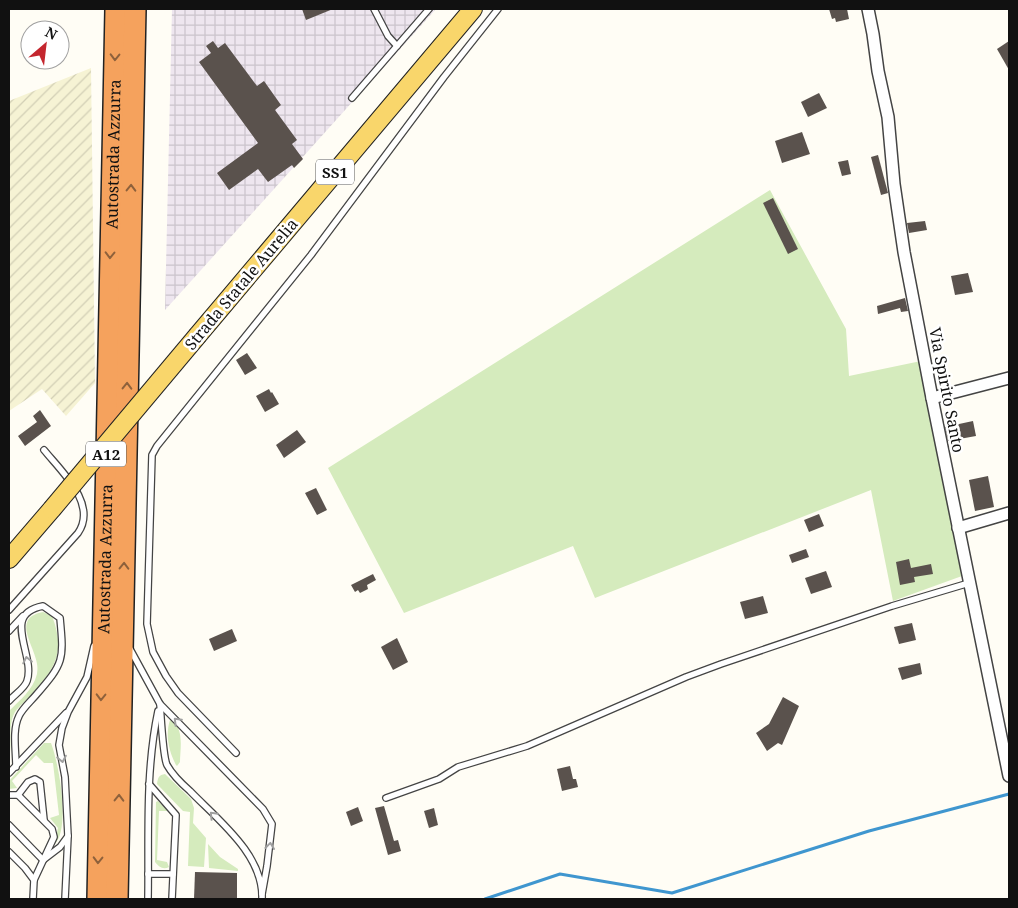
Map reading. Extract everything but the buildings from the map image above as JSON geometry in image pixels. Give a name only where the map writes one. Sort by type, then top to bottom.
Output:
[{"type":"highway","name":"Autostrada Azzurra","points":[[98,899],[116,9]]},
{"type":"highway","name":"Autostrada Azzurra","points":[[117,899],[135,9]]},
{"type":"main road","name":"Strada Statale Aurelia","points":[[9,559],[472,9]]},
{"type":"street","name":"Via Spirito Santo","points":[[868,9],[888,117],[894,184],[904,252],[1009,776]]},
{"type":"street","points":[[932,398],[1009,378]]},
{"type":"street","points":[[958,528],[1009,513]]},
{"type":"lane","points":[[374,9],[388,36],[397,46]]},
{"type":"lane","points":[[352,98],[429,9]]},
{"type":"lane","points":[[236,754],[178,693],[166,676],[154,652],[147,624],[152,455],[157,446],[311,255],[444,77],[498,9]]},
{"type":"lane","points":[[9,610],[78,533],[84,521],[83,508],[76,491],[44,450]]},
{"type":"lane","points":[[386,798],[439,779],[458,768],[527,746],[686,677],[721,664],[892,606],[969,583]]},
{"type":"lane","points":[[123,597],[131,652],[160,704],[263,809],[272,824],[262,896]]},
{"type":"lane","points":[[97,632],[103,604]]},
{"type":"lane","points":[[9,631],[32,608],[43,606],[60,618],[62,646],[60,661],[55,673],[19,716],[16,726],[16,767]]},
{"type":"lane","points":[[9,701],[27,683],[29,672],[19,628],[24,614]]},
{"type":"lane","points":[[65,899],[68,836],[65,777],[59,745],[62,728],[68,712],[87,677],[95,641]]},
{"type":"lane","points":[[148,899],[148,784],[154,730],[160,704]]},
{"type":"lane","points":[[160,704],[166,764],[183,785],[245,848],[257,870],[262,896]]},
{"type":"lane","points":[[9,773],[68,712]]},
{"type":"lane","points":[[18,795],[28,782],[35,779],[40,782],[44,820]]},
{"type":"lane","points":[[148,784],[176,814],[172,899]]},
{"type":"lane","points":[[9,795],[18,795],[52,829],[54,837],[34,880],[33,899]]},
{"type":"lane","points":[[9,825],[43,860]]},
{"type":"lane","points":[[43,860],[60,847],[68,836]]},
{"type":"lane","points":[[9,852],[34,880]]},
{"type":"lane","points":[[148,874],[173,874]]},
{"type":"shaded area","points":[[172,9],[436,9],[165,310]]},
{"type":"shaded area","points":[[91,68],[95,383],[66,416],[42,389],[9,411],[9,101]]},
{"type":"green space","points":[[770,190],[846,329],[849,376],[921,361],[962,576],[893,601],[871,490],[595,598],[573,546],[404,613],[328,468]]},
{"type":"green space","points":[[43,612],[52,616],[56,629],[58,650],[56,659],[46,677],[15,712],[11,723],[9,758],[9,711],[29,690],[37,674],[35,656],[26,629],[27,622],[32,616]]},
{"type":"green space","points":[[170,720],[175,723],[180,733],[180,762],[177,766],[171,755],[168,743]]},
{"type":"green space","points":[[44,743],[51,743],[62,796],[62,826],[59,837],[54,845],[58,828],[50,818],[59,815],[53,763],[44,763],[36,755],[12,781],[17,788],[9,789],[9,781]]},
{"type":"green space","points":[[165,774],[191,799],[194,808],[193,823],[206,838],[204,867],[188,866],[190,812],[183,811],[157,784],[159,777]]},
{"type":"green space","points":[[158,801],[168,811],[159,811],[157,860],[167,862],[169,867],[165,868],[160,867],[155,862],[156,802]]},
{"type":"green space","points":[[208,844],[220,857],[238,869],[238,871],[209,868]]},
{"type":"waterway","points":[[485,899],[560,874],[672,893],[869,831],[1009,794]]}]
